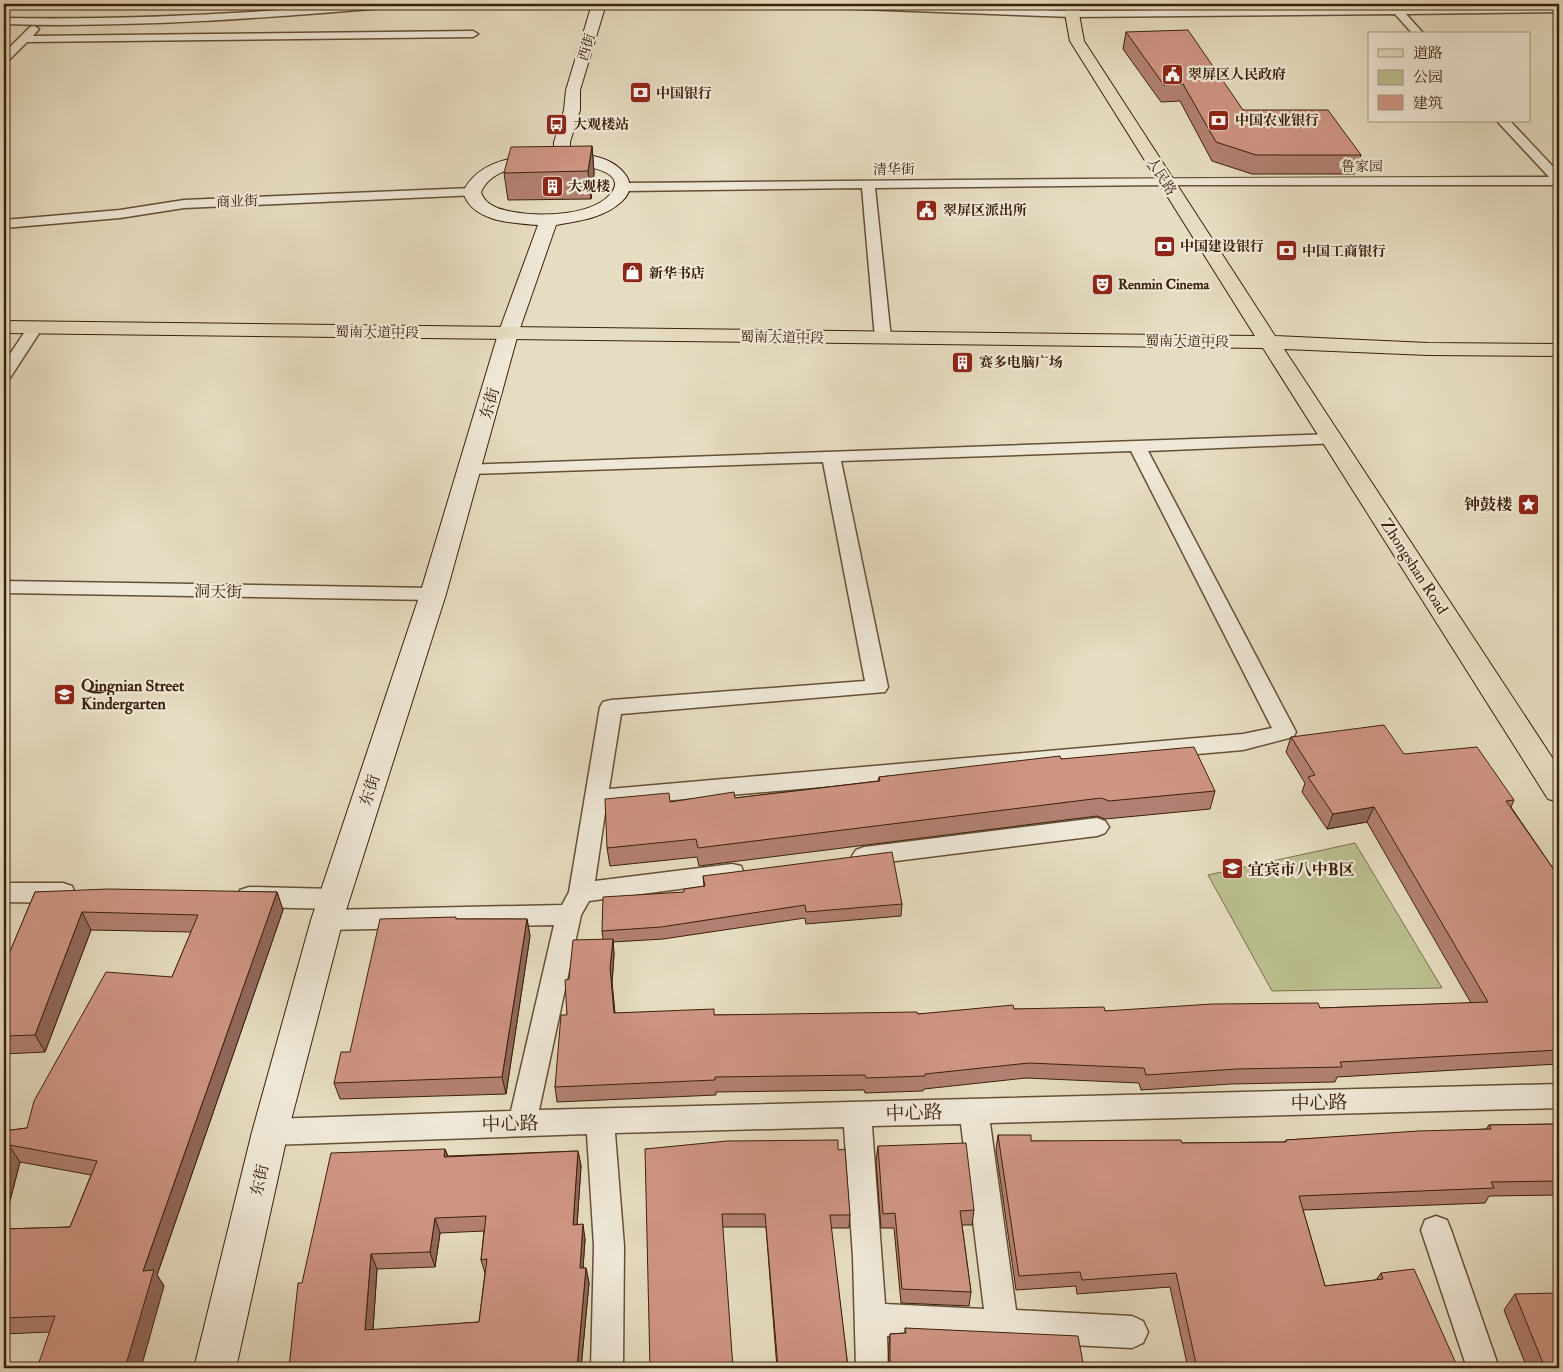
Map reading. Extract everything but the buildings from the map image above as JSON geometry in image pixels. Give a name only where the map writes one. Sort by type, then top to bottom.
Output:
[{"type":"main road","name":"西街","points":[[562,158],[562,142],[572,110],[573,90],[599,4]]},
{"type":"main road","name":"人民路","points":[[1072,9],[1077,41],[1269,342]]},
{"type":"main road","name":"西街","points":[[560,103],[573,90]]},
{"type":"main road","points":[[536,159],[542,142]]},
{"type":"main road","points":[[562,158],[596,162],[616,172],[624,186],[618,197],[603,207],[589,212],[549,220],[526,220],[502,216],[483,208],[476,202],[472,192],[477,181],[501,167],[536,159],[562,158]]},
{"type":"main road","name":"东街","points":[[215,1368],[270,1132],[330,910],[433,594],[508,334],[549,220]]},
{"type":"main road","name":"蜀南大道中段","points":[[4,327],[1269,342],[1428,349],[1559,350]]},
{"type":"main road","name":"Zhongshan Road","points":[[1269,342],[1559,791]]},
{"type":"street","points":[[4,21],[172,20],[243,17],[297,8],[395,4]]},
{"type":"street","points":[[808,4],[1072,9],[1559,9]]},
{"type":"street","points":[[1397,10],[1417,32]]},
{"type":"street","points":[[4,59],[41,22]]},
{"type":"street","points":[[24,39],[473,34]]},
{"type":"street","points":[[1504,122],[1559,180]]},
{"type":"street","name":"鲁家园","points":[[1165,181],[1559,180]]},
{"type":"street","name":"清华街","points":[[624,186],[1165,181]]},
{"type":"street","points":[[868,184],[883,338]]},
{"type":"street","name":"商业街","points":[[4,224],[120,214],[184,204],[472,192]]},
{"type":"street","points":[[4,375],[35,327]]},
{"type":"street","points":[[470,469],[1333,439]]},
{"type":"street","points":[[595,799],[1243,742],[1284,732],[1136,446]]},
{"type":"street","points":[[522,1123],[569,915],[581,892],[595,799],[612,707],[877,687],[831,456]]},
{"type":"street","name":"洞天街","points":[[4,587],[433,594]]},
{"type":"street","points":[[839,860],[1097,828]]},
{"type":"street","points":[[581,892],[749,871]]},
{"type":"street","points":[[4,892],[87,893]]},
{"type":"street","points":[[224,896],[330,910],[569,915]]},
{"type":"street","name":"中心路","points":[[270,1132],[522,1123],[1559,1096]]},
{"type":"street","points":[[974,1111],[1002,1326]]},
{"type":"street","points":[[857,1114],[868,1257],[872,1368]]},
{"type":"street","points":[[600,1121],[609,1246],[607,1368]]},
{"type":"street","points":[[1436,1230],[1483,1368]]},
{"type":"street","points":[[871,1318],[1132,1332]]},
{"type":"green space","points":[[1355,843],[1442,988],[1272,991],[1208,875]]},
{"type":"place","name":"翠屏区人民政府","points":[[1172,74]]},
{"type":"place","name":"中国银行","points":[[640,93]]},
{"type":"place","name":"中国农业银行","points":[[1219,120]]},
{"type":"place","name":"大观楼站","points":[[557,124]]},
{"type":"place","name":"大观楼","points":[[552,186]]},
{"type":"place","name":"翠屏区派出所","points":[[927,210]]},
{"type":"place","name":"中国建设银行","points":[[1164,246]]},
{"type":"place","name":"中国工商银行","points":[[1286,251]]},
{"type":"place","name":"新华书店","points":[[633,273]]},
{"type":"place","name":"Renmin Cinema","points":[[1102,284]]},
{"type":"place","name":"赛多电脑广场","points":[[963,362]]},
{"type":"place","name":"钟鼓楼","points":[[1528,504]]},
{"type":"place","name":"Qingnian Street Kindergarten","points":[[65,694]]},
{"type":"place","name":"宜宾市八中B区","points":[[1232,869]]}]
